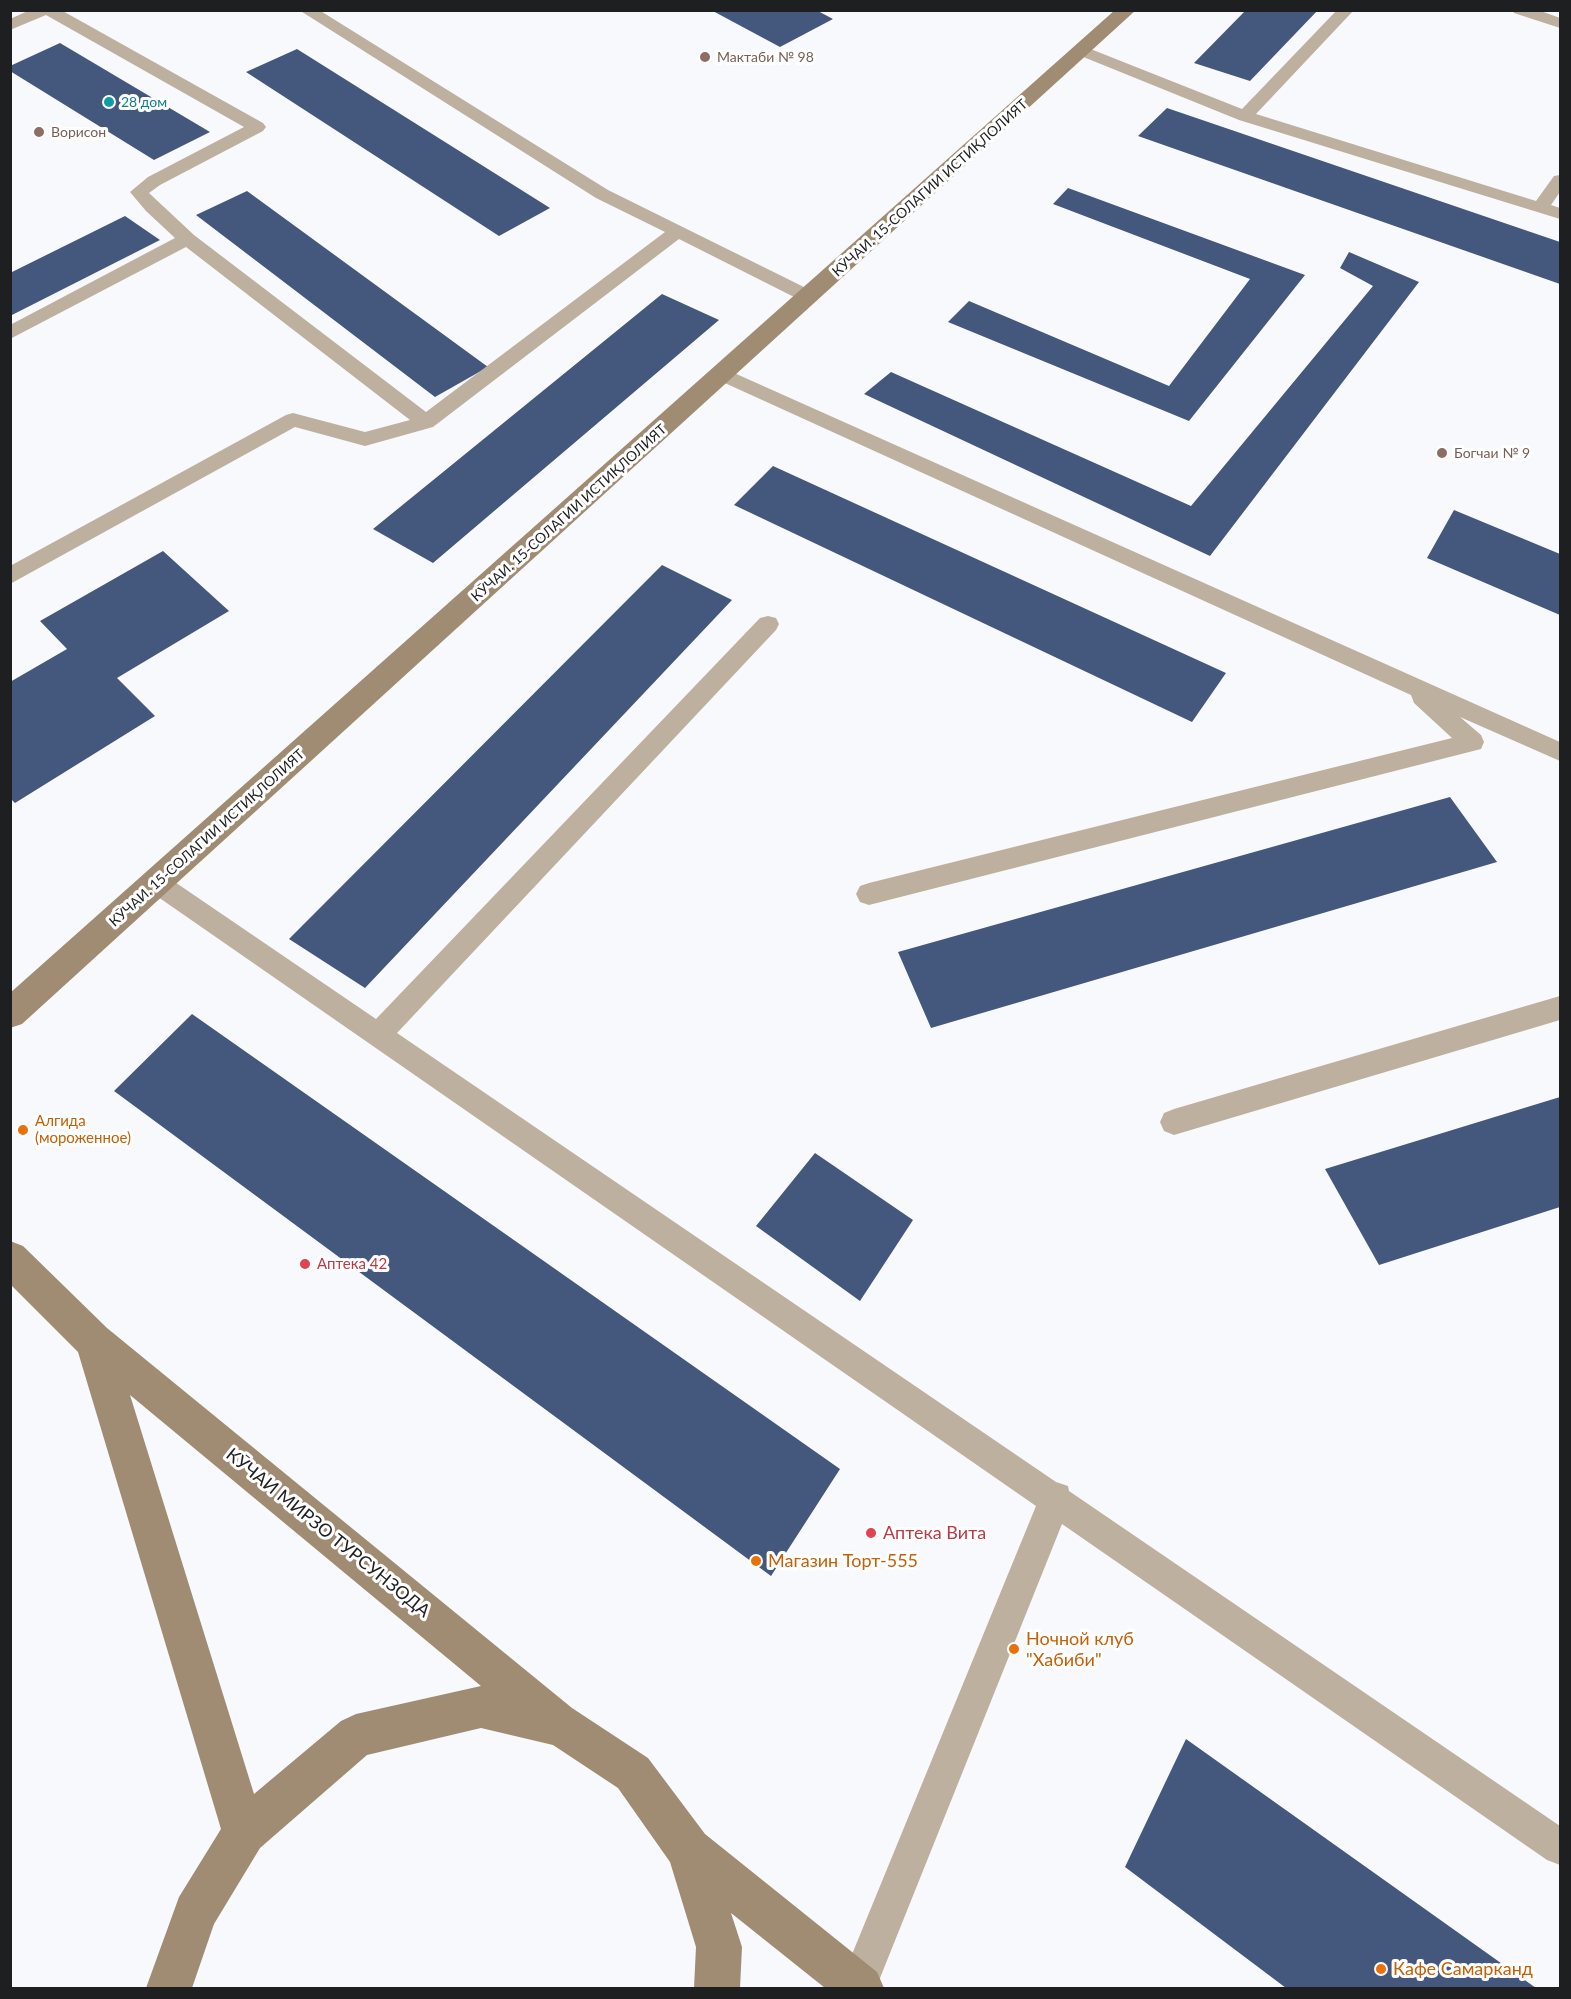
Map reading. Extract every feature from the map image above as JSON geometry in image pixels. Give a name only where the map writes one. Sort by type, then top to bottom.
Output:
[{"type":"street","name":"КӮЧАИ. 15-СОЛАГИИ ИСТИҚЛОЛИЯТ","points":[[10,1014],[1127,10]]},
{"type":"street","name":"КӮЧАИ МИРЗО ТУРСУНЗОДА","points":[[10,1258],[94,1341],[562,1725],[633,1773],[689,1850],[859,1987]]},
{"type":"street","name":"КӮЧАИ МИРЗО ТУРСУНЗОДА","points":[[94,1341],[244,1832]]},
{"type":"street","name":"КӮЧАИ МИРЗО ТУРСУНЗОДА","points":[[169,1989],[195,1913],[244,1832],[356,1736],[481,1707],[562,1725]]},
{"type":"street","name":"КӮЧАИ МИРЗО ТУРСУНЗОДА","points":[[689,1850],[719,1947],[717,1989]]},
{"type":"lane","points":[[10,25],[46,10],[257,127],[154,181],[139,192],[187,239],[426,422]]},
{"type":"lane","points":[[307,10],[602,194],[809,297]]},
{"type":"lane","points":[[1245,116],[1346,10]]},
{"type":"lane","points":[[1520,10],[1560,23]]},
{"type":"lane","points":[[1082,51],[1245,116],[1560,214]]},
{"type":"lane","points":[[1540,207],[1560,180]]},
{"type":"lane","points":[[10,576],[293,420],[364,439],[426,422],[678,231]]},
{"type":"lane","points":[[10,333],[187,239]]},
{"type":"lane","points":[[723,374],[1560,752]]},
{"type":"lane","points":[[378,1035],[768,624]]},
{"type":"lane","points":[[869,894],[1472,742],[1404,680]]},
{"type":"lane","points":[[157,883],[1056,1498],[1560,1847]]},
{"type":"lane","points":[[1174,1122],[1560,1008]]},
{"type":"lane","points":[[859,1987],[1056,1498]]},
{"type":"building","points":[[711,10],[816,10],[833,19],[780,47]]},
{"type":"building","points":[[1246,10],[1318,10],[1250,81],[1194,63]]},
{"type":"building","name":"28 дом","points":[[60,43],[210,132],[154,160],[10,71],[10,66]]},
{"type":"building","points":[[297,49],[550,208],[499,236],[246,72]]},
{"type":"building","points":[[1167,108],[1560,242],[1560,284],[1138,136]]},
{"type":"building","points":[[1068,188],[1305,275],[1189,421],[948,322],[969,301],[1169,386],[1250,279],[1053,204]]},
{"type":"building","points":[[247,191],[488,367],[435,397],[196,215]]},
{"type":"building","points":[[125,216],[160,240],[10,316],[10,273]]},
{"type":"building","points":[[1349,252],[1419,282],[1210,556],[864,394],[891,372],[1191,506],[1373,286],[1340,268]]},
{"type":"building","points":[[662,294],[719,320],[433,563],[373,529]]},
{"type":"building","points":[[773,466],[1226,673],[1192,722],[734,505]]},
{"type":"building","points":[[1454,510],[1560,554],[1560,615],[1427,558]]},
{"type":"building","points":[[163,551],[229,611],[117,678],[155,716],[15,803],[10,798],[10,682],[67,649],[40,621]]},
{"type":"building","points":[[662,565],[732,600],[365,988],[289,939]]},
{"type":"building","points":[[1450,797],[1497,862],[931,1028],[898,952]]},
{"type":"building","points":[[192,1014],[840,1469],[771,1576],[114,1091]]},
{"type":"building","points":[[1560,1097],[1560,1207],[1379,1265],[1325,1169]]},
{"type":"building","points":[[815,1153],[913,1220],[860,1301],[756,1226]]},
{"type":"building","points":[[1186,1739],[1536,1988],[1286,1988],[1125,1867]]},
{"type":"place","name":"Мактаби № 98","points":[[705,57]]},
{"type":"place","name":"28 дом","points":[[109,102]]},
{"type":"place","name":"Ворисон","points":[[39,132]]},
{"type":"place","name":"Богчаи № 9","points":[[1442,453]]},
{"type":"place","name":"Алгида (мороженное)","points":[[23,1130]]},
{"type":"place","name":"Аптека 42","points":[[305,1264]]},
{"type":"place","name":"Аптека Вита","points":[[871,1533]]},
{"type":"place","name":"Магазин Торт-555","points":[[756,1561]]},
{"type":"place","name":"Ночной клуб \"Хабиби\"","points":[[1014,1649]]},
{"type":"place","name":"Кафе Самарканд","points":[[1381,1969]]}]
